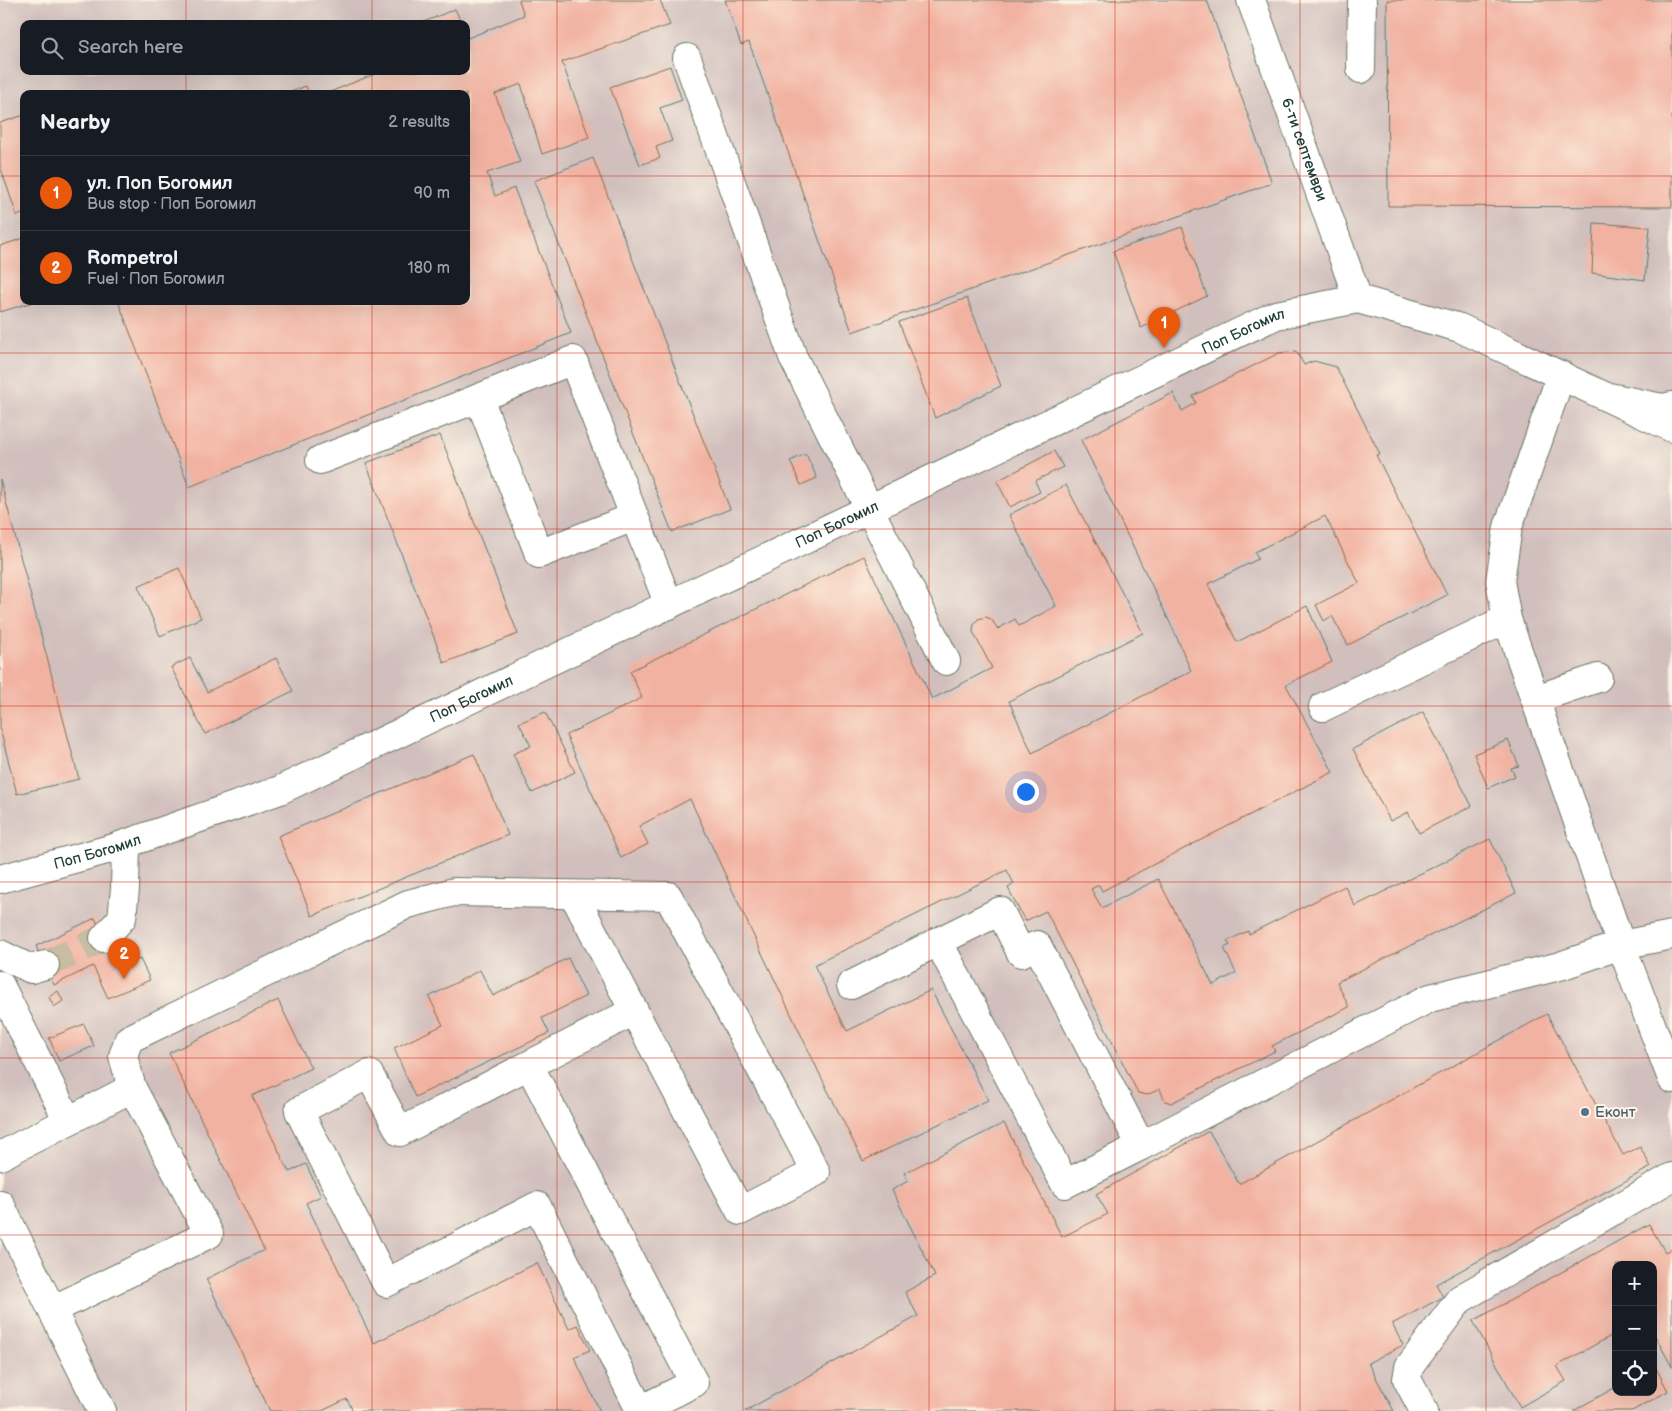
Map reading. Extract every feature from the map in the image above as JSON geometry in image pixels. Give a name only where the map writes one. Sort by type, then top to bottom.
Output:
[{"type":"street","name":"6-ти септември","points":[[1251,0],[1358,299]]},
{"type":"street","points":[[1361,69],[1362,0]]},
{"type":"street","points":[[687,58],[793,356],[946,661]]},
{"type":"street","name":"Поп Богомил","points":[[0,878],[126,844],[280,790],[1276,315],[1358,299],[1460,328],[1672,428]]},
{"type":"street","points":[[320,460],[574,360],[668,604]]},
{"type":"street","points":[[1561,375],[1508,528],[1500,581],[1507,619],[1630,942],[1672,1079]]},
{"type":"street","points":[[1609,397],[1662,408],[1672,406]]},
{"type":"street","points":[[479,398],[539,554],[634,517]]},
{"type":"street","points":[[1323,707],[1507,619]]},
{"type":"street","points":[[1536,699],[1598,678]]},
{"type":"street","points":[[104,938],[122,918],[126,844]]},
{"type":"street","points":[[52,1310],[209,1234],[132,1088],[123,1056],[128,1039],[408,904],[454,892],[668,896],[816,1172],[740,1211],[574,895]]},
{"type":"street","points":[[851,984],[1000,911],[1021,953],[1037,945],[1141,1146]]},
{"type":"street","points":[[938,941],[1065,1184],[1430,998],[1560,966],[1630,942],[1672,935]]},
{"type":"street","points":[[1630,942],[1672,957]]},
{"type":"street","points":[[0,954],[31,969],[45,965]]},
{"type":"street","points":[[0,985],[68,1121]]},
{"type":"street","points":[[529,1065],[694,1383],[640,1410],[537,1206],[386,1282],[299,1111],[369,1074],[400,1132],[529,1065],[634,1011]]},
{"type":"street","points":[[0,1156],[132,1088]]},
{"type":"street","points":[[1424,1411],[1408,1380],[1409,1367],[1460,1299],[1672,1177]]},
{"type":"street","points":[[0,1204],[102,1411]]},
{"type":"shaded area","points":[[0,0],[1672,0],[1672,1411],[0,1411]]},
{"type":"building","points":[[519,0],[660,0],[670,25],[562,62],[589,137],[542,154],[521,84],[495,94],[520,162],[487,173],[495,196],[514,188],[571,333],[189,487],[120,305],[470,305],[470,90],[335,90],[372,75],[470,75],[470,37],[524,15]]},
{"type":"building","points":[[725,0],[1207,0],[1272,183],[852,332],[749,42],[741,45]]},
{"type":"building","points":[[1387,0],[1672,0],[1672,207],[1388,206]]},
{"type":"building","points":[[455,9],[460,20],[429,20]]},
{"type":"building","points":[[670,66],[682,100],[660,108],[672,141],[656,147],[660,158],[640,165],[610,87]]},
{"type":"building","points":[[306,86],[308,90],[296,90]]},
{"type":"building","points":[[20,116],[20,215],[17,216],[0,166],[0,123]]},
{"type":"building","points":[[593,158],[730,509],[672,532],[534,181]]},
{"type":"building","points":[[1594,223],[1650,227],[1645,280],[1592,273]]},
{"type":"building","points":[[1182,227],[1207,296],[1141,328],[1113,251]]},
{"type":"building","points":[[20,239],[20,305],[23,305],[0,312],[0,246]]},
{"type":"building","points":[[967,298],[1001,386],[935,418],[899,322]]},
{"type":"building","points":[[1296,351],[1304,365],[1314,361],[1336,367],[1380,454],[1376,455],[1447,595],[1348,645],[1332,616],[1324,621],[1316,605],[1359,583],[1325,516],[1255,552],[1258,559],[1208,584],[1237,642],[1307,606],[1332,662],[1286,685],[1333,772],[1102,891],[1099,885],[1091,889],[1102,908],[1158,879],[1213,985],[1236,973],[1224,948],[1230,945],[1227,941],[1248,931],[1249,934],[1345,886],[1355,906],[1490,839],[1516,893],[1337,982],[1349,1007],[1272,1046],[1275,1051],[1171,1103],[1165,1101],[1160,1089],[1147,1095],[1138,1093],[1046,911],[1025,921],[1008,888],[1014,884],[1007,870],[814,965],[847,1031],[931,990],[988,1100],[863,1161],[757,943],[690,799],[639,826],[648,844],[621,858],[566,735],[642,698],[630,671],[864,556],[932,699],[992,668],[973,632],[974,624],[978,619],[986,617],[991,619],[998,629],[1015,619],[1019,626],[1056,606],[1009,515],[1066,485],[1143,633],[1009,701],[1032,753],[1191,671],[1174,631],[1081,440],[1173,393],[1182,411],[1196,403],[1193,396],[1279,353]]},
{"type":"building","points":[[440,435],[518,634],[444,663],[366,463]]},
{"type":"building","points":[[1054,451],[1063,467],[1035,481],[1040,492],[1010,507],[997,481]]},
{"type":"building","points":[[806,454],[817,478],[801,485],[790,461]]},
{"type":"building","points":[[0,479],[79,779],[17,794],[0,729]]},
{"type":"building","points":[[179,568],[201,618],[160,636],[138,586]]},
{"type":"building","points":[[190,658],[207,692],[276,658],[293,691],[205,734],[171,667]]},
{"type":"building","points":[[545,712],[575,772],[532,793],[513,754],[531,746],[519,723]]},
{"type":"building","points":[[1423,712],[1472,806],[1419,833],[1408,812],[1390,821],[1353,749]]},
{"type":"building","points":[[1508,740],[1519,766],[1511,768],[1515,776],[1488,788],[1474,754]]},
{"type":"building","points":[[474,754],[508,835],[312,916],[278,836]]},
{"type":"building","points":[[95,918],[118,968],[140,959],[150,980],[108,998],[93,966],[54,985],[36,946]]},
{"type":"building","points":[[568,958],[586,996],[542,1018],[549,1033],[415,1097],[394,1048],[443,1025],[429,997],[480,970],[493,996]]},
{"type":"building","points":[[58,991],[63,1001],[54,1007],[49,997]]},
{"type":"building","points":[[278,1000],[311,1068],[252,1096],[289,1172],[306,1164],[321,1196],[306,1203],[374,1343],[537,1263],[569,1329],[578,1325],[590,1350],[574,1357],[600,1411],[353,1411],[347,1399],[322,1411],[270,1411],[206,1279],[264,1250],[169,1053]]},
{"type":"building","points":[[1547,1014],[1623,1155],[1640,1147],[1651,1167],[1436,1284],[1443,1297],[1392,1324],[1403,1345],[1368,1363],[1394,1411],[745,1411],[918,1316],[905,1292],[935,1276],[892,1190],[908,1181],[904,1173],[1004,1123],[1062,1237],[1108,1214],[1096,1194],[1209,1131],[1239,1184]]},
{"type":"building","points":[[84,1024],[94,1046],[59,1061],[49,1038]]},
{"type":"building","points":[[1649,1224],[1665,1252],[1672,1248],[1672,1367],[1657,1339],[1657,1261],[1612,1261],[1612,1335],[1557,1366],[1566,1381],[1520,1407],[1473,1321]]},
{"type":"building","points":[[1657,1370],[1668,1391],[1632,1411],[1573,1411],[1612,1389],[1612,1396],[1657,1396]]},
{"type":"tunnel","points":[[45,965],[104,938]]},
{"type":"place","name":"ул. Поп Богомил","points":[[1164,348]]},
{"type":"place","name":"Rompetrol","points":[[124,979]]},
{"type":"place","name":"Еконт","points":[[1585,1112]]}]
